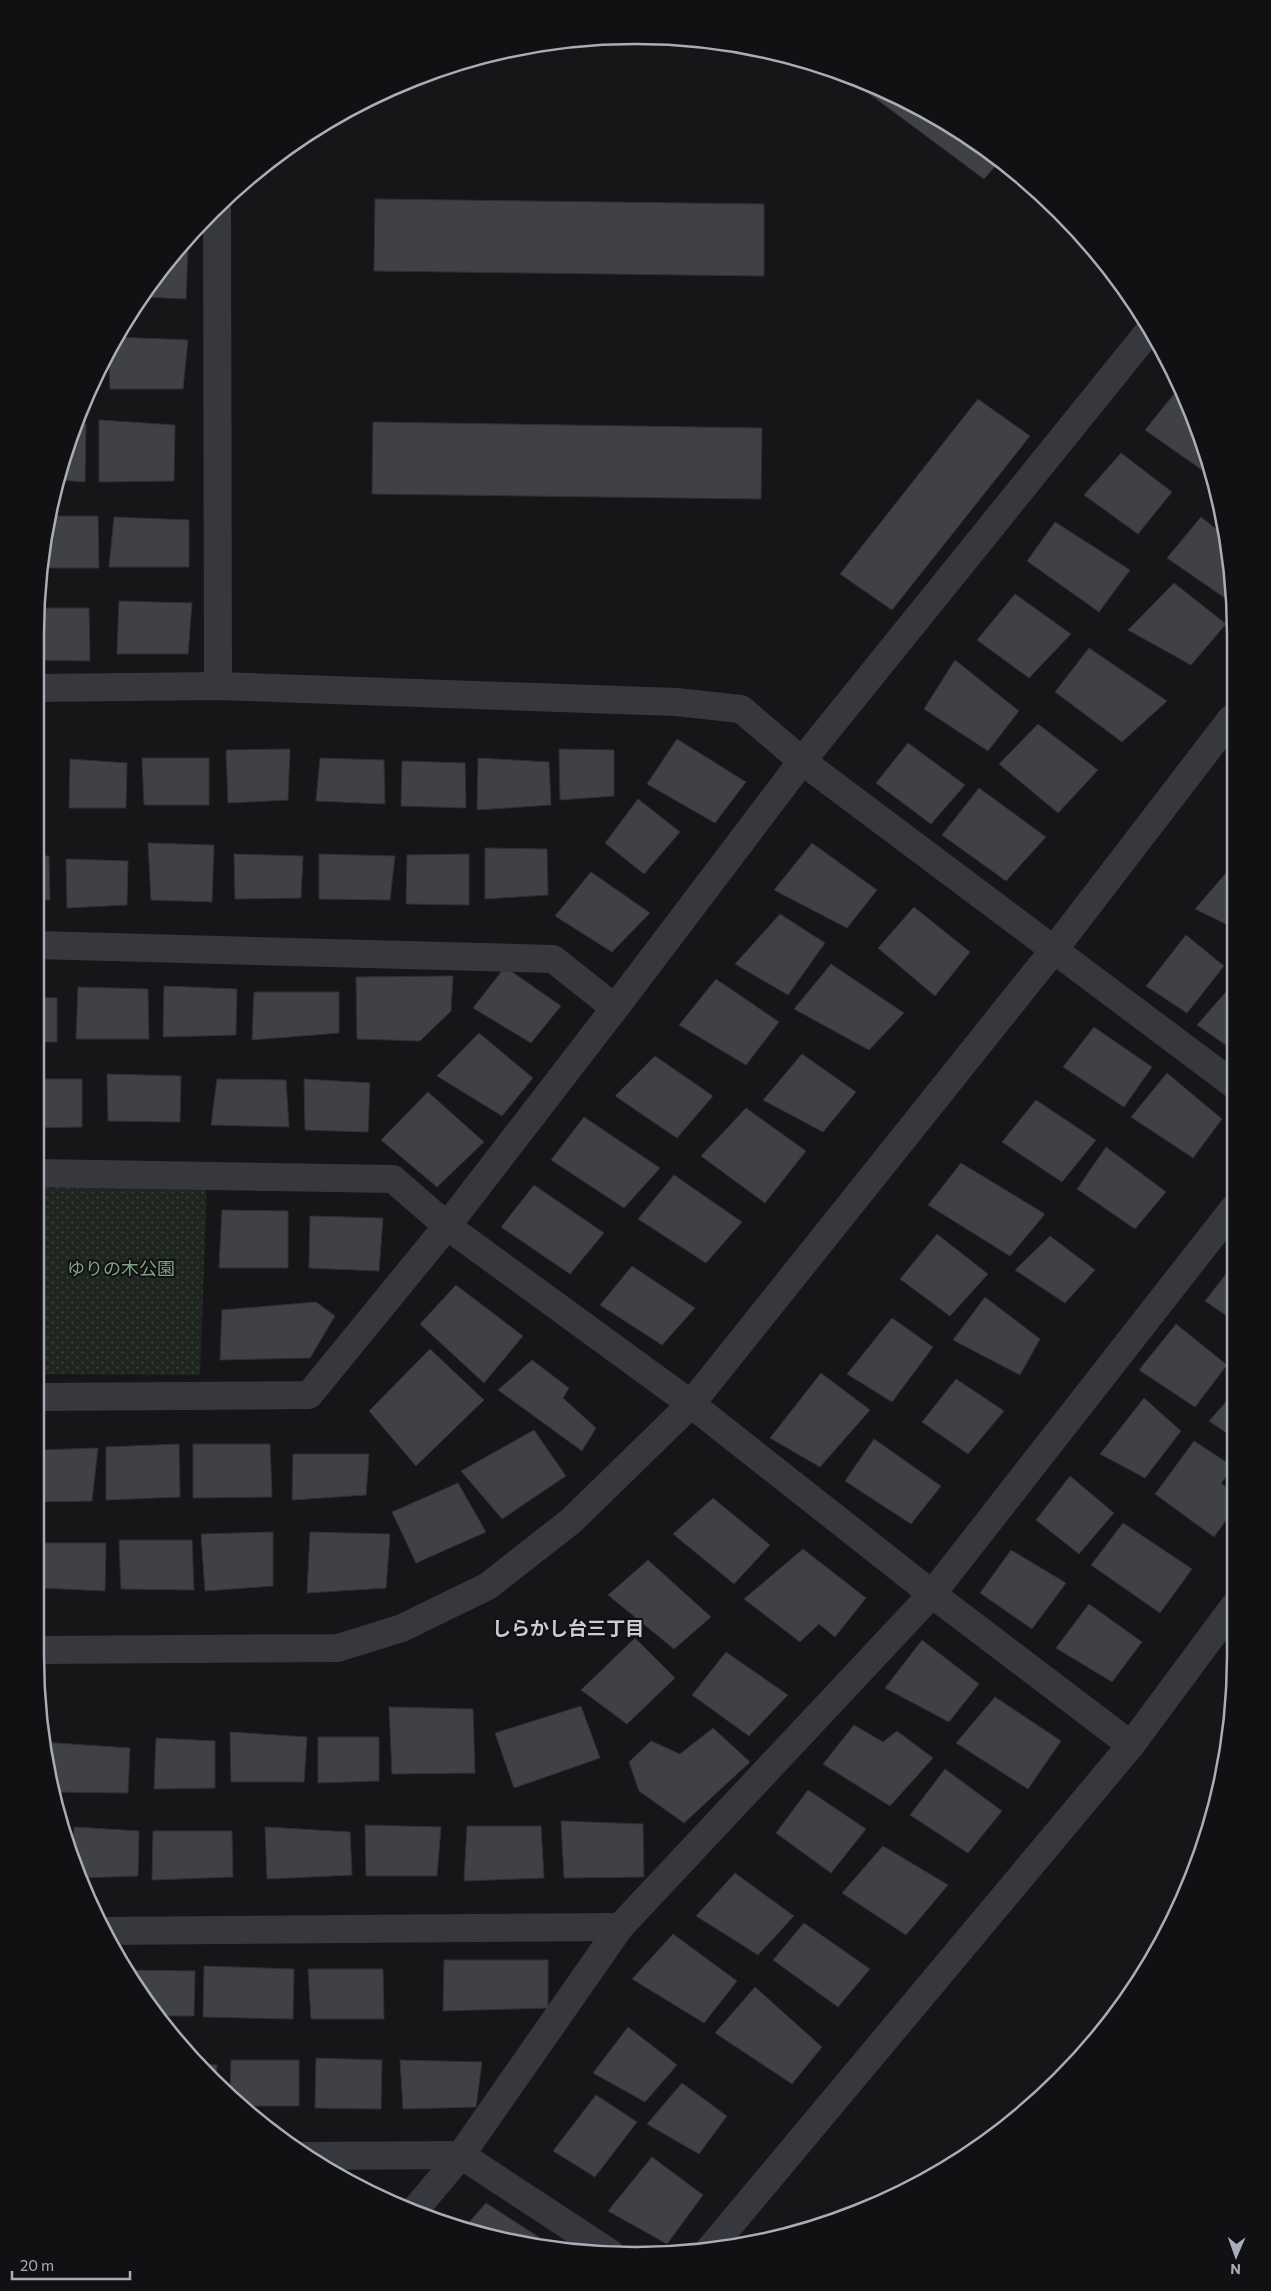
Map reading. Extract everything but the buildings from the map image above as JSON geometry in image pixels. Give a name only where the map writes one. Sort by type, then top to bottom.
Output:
[{"type":"street","points":[[217,217],[218,686]]},
{"type":"street","points":[[44,1397],[309,1395],[448,1226],[802,761],[1145,336]]},
{"type":"street","points":[[44,688],[218,686],[676,702],[742,709],[802,761],[1227,1080]]},
{"type":"street","points":[[44,1650],[338,1648],[402,1628],[488,1586],[496,1580],[571,1521],[691,1404],[1053,951],[1227,725]]},
{"type":"street","points":[[44,945],[552,959],[615,1008]]},
{"type":"street","points":[[44,1173],[394,1179],[448,1226],[691,1404],[932,1594],[1131,1745]]},
{"type":"street","points":[[418,2206],[461,2155],[620,1927],[932,1594],[1227,1217]]},
{"type":"street","points":[[716,2242],[1131,1745],[1227,1615]]},
{"type":"street","points":[[112,1931],[620,1927]]},
{"type":"street","points":[[320,2156],[461,2155],[599,2246]]},
{"type":"green space","name":"ゆりの木公園","points":[[207,1185],[200,1375],[44,1374],[44,1186]]},
{"type":"district","name":"しらかし台三丁目","points":[[568,1628]]}]
